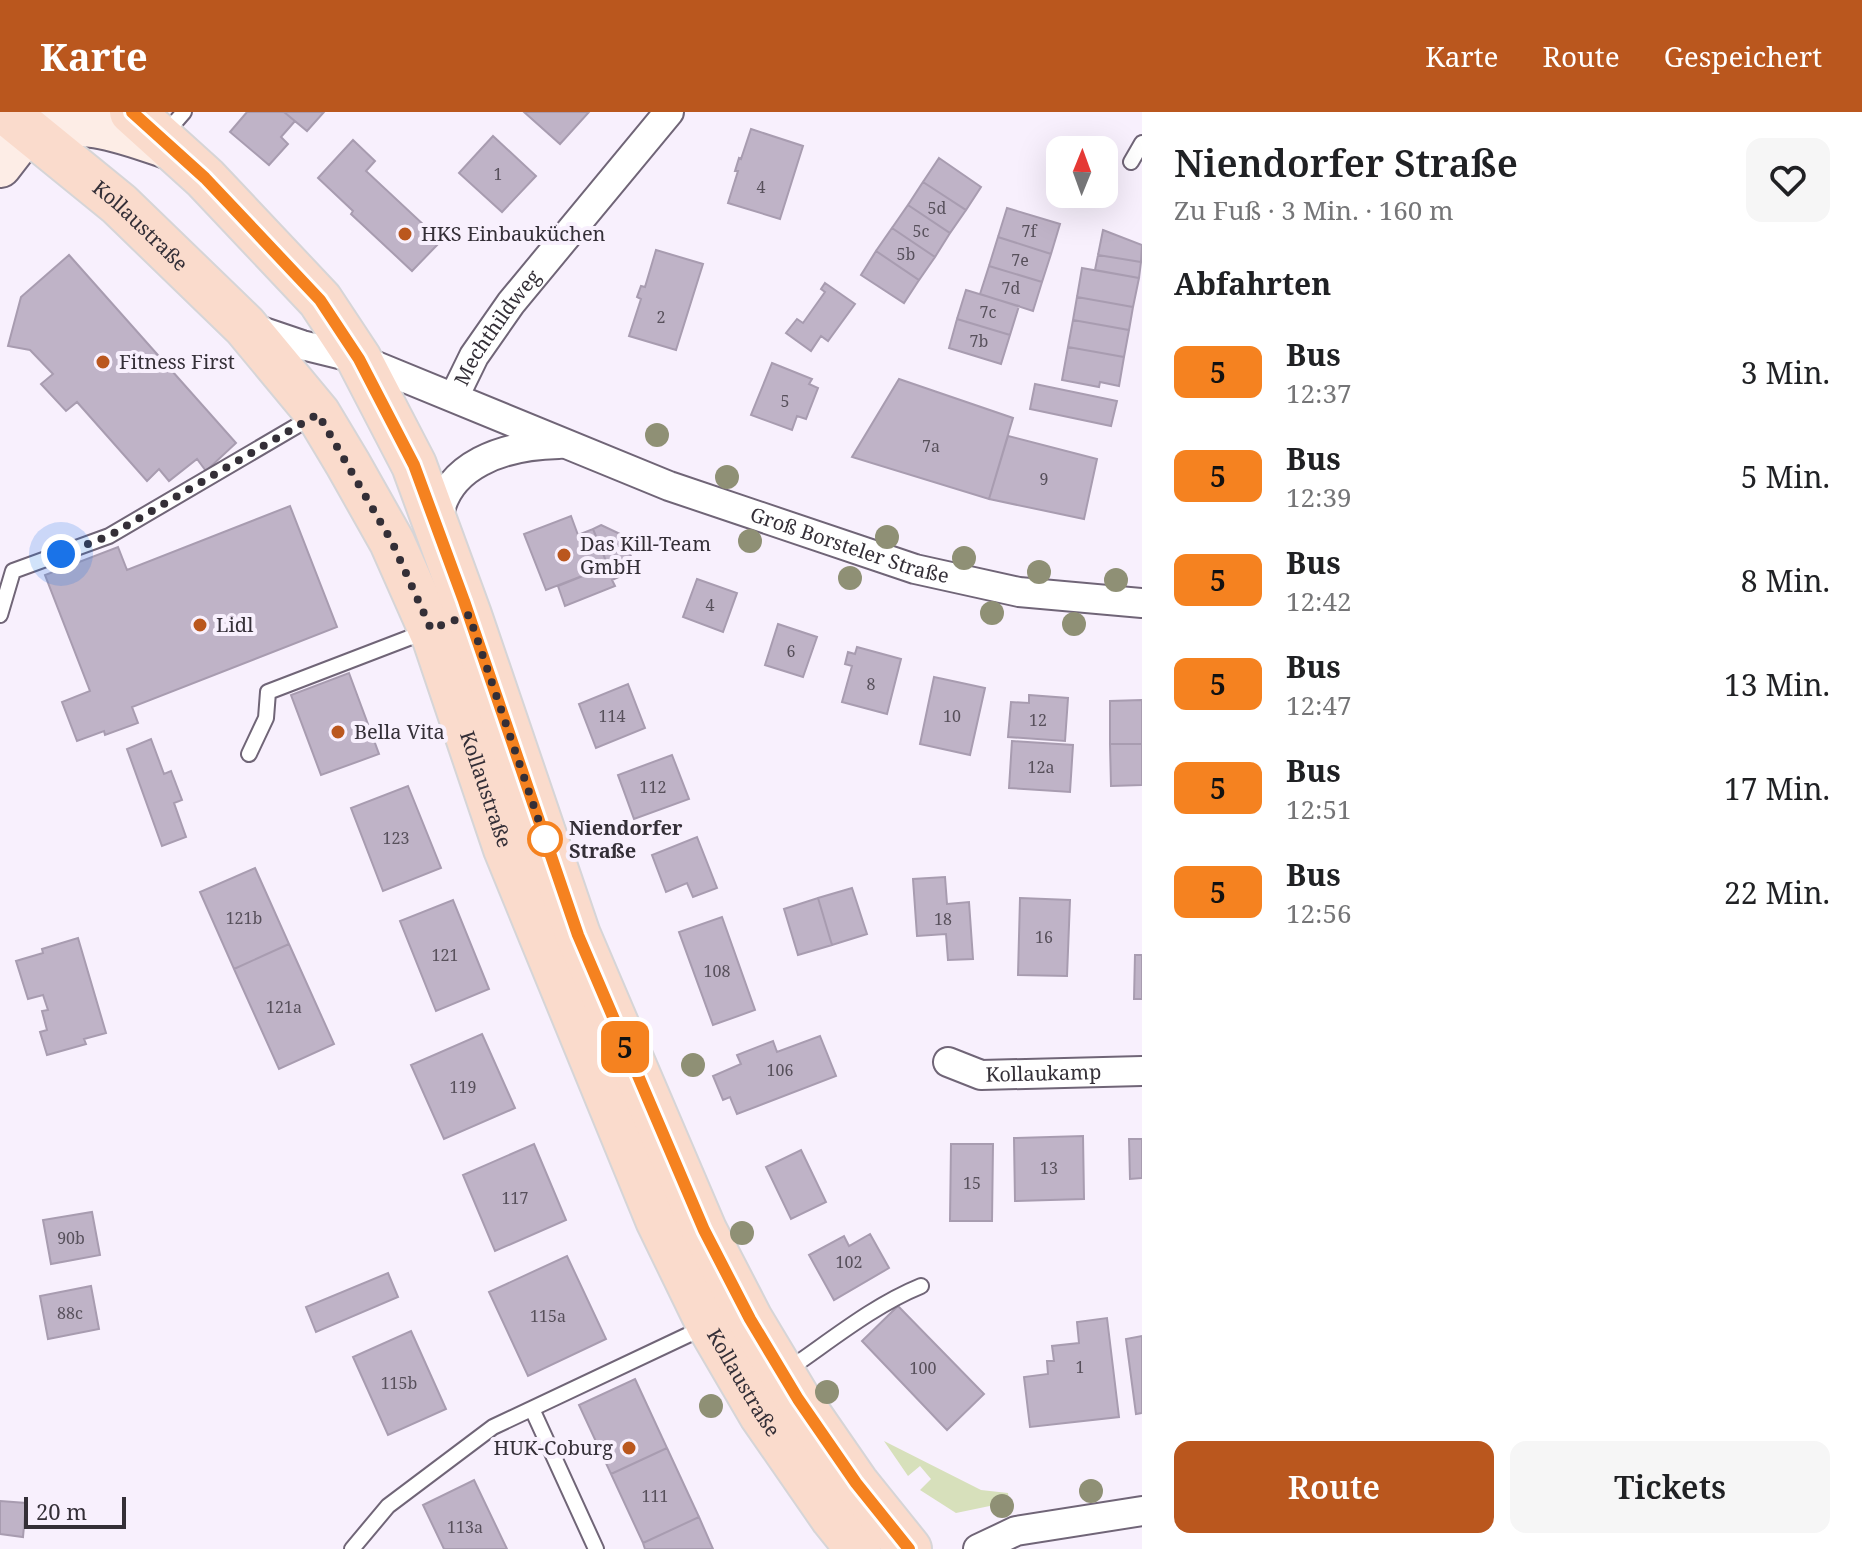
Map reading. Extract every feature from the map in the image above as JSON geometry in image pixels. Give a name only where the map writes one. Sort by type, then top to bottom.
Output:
[{"type":"main road","points":[[0,166],[22,118],[113,129],[163,128]]},
{"type":"main road","name":"Kollaustraße","points":[[22,118],[119,204],[245,326],[318,414],[392,542],[450,622],[578,935],[704,1230],[782,1373],[856,1483],[909,1549]]},
{"type":"main road","name":"Kollaustraße","points":[[163,128],[205,178],[320,300],[359,359],[404,444],[438,525],[450,622],[506,849],[539,933],[658,1220],[709,1325],[761,1414],[858,1549]]},
{"type":"street","name":"Mechthildweg","points":[[454,397],[474,356],[503,314],[669,112]]},
{"type":"street","name":"Groß Borsteler Straße","points":[[245,326],[302,345],[359,359],[669,486],[915,569],[1019,592],[1142,603]]},
{"type":"street","name":"Groß Borsteler Straße","points":[[438,525],[439,506],[447,489],[475,465],[500,453],[524,447],[568,444]]},
{"type":"street","name":"Kollaukamp","points":[[948,1062],[981,1075],[1142,1071]]},
{"type":"street","points":[[978,1549],[1016,1531],[1142,1511]]},
{"type":"lane","points":[[1131,162],[1142,143]]},
{"type":"lane","points":[[0,615],[13,571],[109,536],[318,414]]},
{"type":"lane","points":[[249,754],[266,718],[268,692],[450,622]]},
{"type":"lane","points":[[782,1373],[855,1324],[921,1286]]},
{"type":"lane","points":[[352,1549],[388,1506],[493,1427],[709,1325]]},
{"type":"lane","points":[[532,1409],[596,1549]]},
{"type":"green space","points":[[884,1441],[981,1490],[1008,1493],[1009,1502],[956,1513],[920,1490],[931,1479],[920,1466],[908,1476]]},
{"type":"building","points":[[247,112],[284,112],[295,121],[281,137],[288,144],[269,165],[230,132]]},
{"type":"building","points":[[284,112],[324,112],[307,131]]},
{"type":"building","points":[[524,112],[589,112],[560,144]]},
{"type":"building","points":[[751,129],[803,146],[780,219],[728,203],[739,158]]},
{"type":"building","points":[[493,136],[536,176],[502,212],[459,173]]},
{"type":"building","points":[[353,140],[375,161],[366,171],[441,241],[412,271],[318,178]]},
{"type":"building","points":[[939,158],[981,187],[966,210],[923,182]]},
{"type":"building","points":[[923,182],[966,210],[950,233],[908,205]]},
{"type":"building","points":[[908,205],[950,233],[935,257],[892,228]]},
{"type":"building","points":[[1007,208],[1060,224],[1051,254],[998,237]]},
{"type":"building","points":[[892,228],[935,257],[919,280],[876,251]]},
{"type":"building","points":[[1103,230],[1142,245],[1141,262],[1098,255]]},
{"type":"building","points":[[998,237],[1051,254],[1042,282],[989,266]]},
{"type":"building","points":[[656,250],[703,264],[676,350],[629,336],[641,299],[637,297],[641,286],[645,287]]},
{"type":"building","points":[[876,251],[919,280],[904,303],[861,275]]},
{"type":"building","name":"Fitness First","points":[[69,255],[236,443],[206,471],[197,459],[169,481],[159,469],[147,481],[77,402],[66,411],[41,384],[53,374],[30,350],[8,346],[21,297]]},
{"type":"building","points":[[1098,255],[1141,262],[1139,278],[1095,270]]},
{"type":"building","points":[[989,266],[1042,282],[1033,311],[980,294]]},
{"type":"building","points":[[1082,268],[1139,278],[1133,307],[1077,297]]},
{"type":"building","points":[[825,283],[855,304],[828,341],[821,336],[811,351],[786,333],[797,319],[803,323],[825,292],[821,289]]},
{"type":"building","points":[[966,290],[1019,306],[1010,335],[957,319]]},
{"type":"building","points":[[1077,297],[1133,307],[1129,330],[1073,320]]},
{"type":"building","points":[[957,319],[1010,335],[1001,364],[949,348]]},
{"type":"building","points":[[1073,320],[1129,330],[1124,357],[1068,347]]},
{"type":"building","points":[[1068,347],[1124,357],[1119,386],[1100,382],[1099,387],[1062,380]]},
{"type":"building","points":[[772,363],[812,379],[809,384],[818,388],[806,419],[797,416],[792,430],[751,415]]},
{"type":"building","points":[[899,379],[1013,418],[989,499],[852,457]]},
{"type":"building","points":[[1035,384],[1117,401],[1111,426],[1030,409]]},
{"type":"building","points":[[1008,436],[1097,459],[1084,519],[989,499]]},
{"type":"building","name":"Lidl","points":[[290,506],[337,627],[132,707],[138,723],[77,741],[62,702],[90,691],[45,575],[118,547],[127,570]]},
{"type":"building","points":[[571,516],[578,535],[593,529],[608,566],[546,590],[524,534]]},
{"type":"building","points":[[601,525],[637,542],[621,576],[612,580],[615,586],[565,606],[558,586],[608,566],[593,529]]},
{"type":"building","points":[[697,579],[737,593],[723,632],[683,617]]},
{"type":"building","points":[[778,624],[817,637],[803,677],[765,665]]},
{"type":"building","points":[[857,647],[901,659],[887,714],[842,702],[852,666],[845,664],[848,652],[855,654]]},
{"type":"building","points":[[349,673],[379,754],[321,775],[291,695]]},
{"type":"building","points":[[934,677],[985,688],[970,755],[920,744]]},
{"type":"building","points":[[628,684],[645,728],[596,748],[579,704]]},
{"type":"building","points":[[1029,695],[1068,698],[1065,741],[1008,737],[1011,702],[1029,703]]},
{"type":"building","points":[[1142,700],[1142,744],[1110,744],[1110,701]]},
{"type":"building","points":[[151,739],[164,774],[171,771],[182,800],[174,803],[186,837],[162,846],[127,749]]},
{"type":"building","points":[[1012,741],[1073,745],[1070,792],[1009,788]]},
{"type":"building","points":[[1110,744],[1142,744],[1142,785],[1111,786]]},
{"type":"building","points":[[672,755],[689,799],[634,819],[618,775]]},
{"type":"building","points":[[408,786],[441,868],[383,891],[351,808]]},
{"type":"building","points":[[697,837],[717,888],[693,897],[687,883],[666,892],[652,855]]},
{"type":"building","points":[[255,868],[289,944],[234,969],[200,892]]},
{"type":"building","points":[[945,877],[947,904],[969,902],[973,959],[948,960],[946,934],[917,936],[913,879]]},
{"type":"building","points":[[852,888],[867,934],[832,945],[818,898]]},
{"type":"building","points":[[818,898],[832,945],[798,955],[784,909]]},
{"type":"building","points":[[1020,898],[1070,900],[1067,976],[1018,975]]},
{"type":"building","points":[[453,900],[489,989],[436,1011],[400,921]]},
{"type":"building","points":[[722,917],[755,1010],[713,1025],[679,932]]},
{"type":"building","points":[[78,938],[106,1033],[84,1039],[86,1044],[47,1055],[40,1032],[47,1030],[42,1011],[48,1010],[43,995],[28,999],[16,961]]},
{"type":"building","points":[[289,944],[334,1044],[279,1069],[234,969]]},
{"type":"building","points":[[1135,955],[1142,955],[1142,999],[1134,999]]},
{"type":"building","points":[[482,1034],[515,1108],[444,1139],[411,1065]]},
{"type":"building","points":[[820,1036],[836,1076],[737,1114],[730,1097],[723,1100],[713,1076],[741,1064],[737,1055],[773,1041],[777,1052]]},
{"type":"building","points":[[1083,1136],[1084,1199],[1015,1201],[1014,1138]]},
{"type":"building","points":[[1129,1139],[1142,1139],[1142,1178],[1130,1179]]},
{"type":"building","points":[[534,1144],[566,1220],[495,1251],[463,1175]]},
{"type":"building","points":[[951,1144],[993,1144],[992,1221],[950,1221]]},
{"type":"building","points":[[801,1150],[826,1202],[791,1219],[766,1167]]},
{"type":"building","points":[[92,1212],[100,1255],[51,1264],[43,1220]]},
{"type":"building","points":[[870,1234],[889,1268],[834,1300],[809,1255],[844,1236],[849,1246]]},
{"type":"building","points":[[567,1256],[606,1339],[528,1376],[489,1292]]},
{"type":"building","points":[[388,1273],[398,1297],[316,1332],[306,1307]]},
{"type":"building","points":[[91,1286],[99,1329],[48,1339],[40,1296]]},
{"type":"building","points":[[898,1306],[984,1394],[947,1430],[862,1341]]},
{"type":"building","points":[[1107,1318],[1119,1417],[1030,1427],[1024,1377],[1048,1374],[1047,1361],[1054,1361],[1052,1346],[1079,1343],[1077,1322]]},
{"type":"building","points":[[411,1331],[446,1409],[388,1435],[353,1357]]},
{"type":"building","points":[[1142,1336],[1142,1413],[1136,1414],[1126,1339]]},
{"type":"building","points":[[635,1379],[667,1448],[611,1474],[579,1405]]},
{"type":"building","points":[[667,1448],[699,1517],[643,1543],[611,1474]]},
{"type":"building","points":[[474,1480],[507,1549],[444,1549],[423,1505]]},
{"type":"building","points":[[0,1501],[26,1503],[23,1537],[0,1534]]},
{"type":"building","points":[[699,1517],[713,1549],[645,1549],[643,1543]]},
{"type":"bus line","name":"5","points":[[132,112],[205,178],[320,300],[359,359],[414,465],[438,525],[578,935],[704,1230],[750,1319],[798,1399],[856,1483],[909,1549]]},
{"type":"place","name":"HKS Einbauküchen","points":[[405,234]]},
{"type":"place","name":"Fitness First","points":[[103,362]]},
{"type":"place","name":"Das Kill-Team GmbH","points":[[564,555]]},
{"type":"place","name":"Lidl","points":[[200,625]]},
{"type":"place","name":"Bella Vita","points":[[338,732]]},
{"type":"place","name":"Niendorfer Straße","points":[[545,839]]},
{"type":"place","name":"HUK-Coburg","points":[[629,1448]]},
{"type":"route","points":[[61,554],[109,536],[318,414],[392,542],[431,629],[469,615],[548,848],[545,839]]}]
